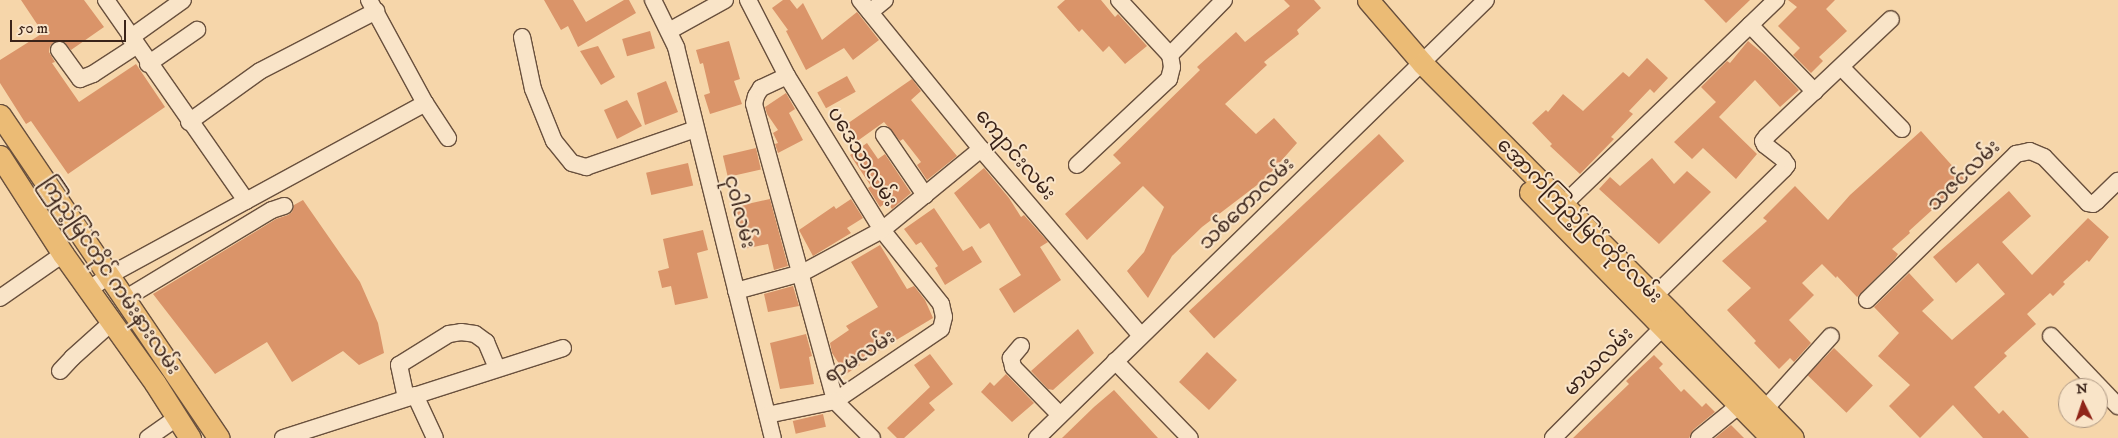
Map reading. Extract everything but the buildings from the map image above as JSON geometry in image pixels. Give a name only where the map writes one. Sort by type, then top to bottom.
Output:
[{"type":"main road","name":"အောက်ကြည့်မြင်တိုင်လမ်း","points":[[1351,0],[1648,302],[1752,403],[1793,438]]},
{"type":"main road","name":"အောက်ကြည့်မြင်တိုင်လမ်း","points":[[1368,0],[1419,68]]},
{"type":"main road","name":"ကြည့်မြင်တိုင် ကမ်းနားလမ်း","points":[[0,115],[126,298],[219,438]]},
{"type":"main road","name":"ကြည့်မြင်တိုင် ကမ်းနားလမ်း","points":[[0,156],[63,254],[155,383],[190,438]]},
{"type":"main road","name":"အောက်ကြည့်မြင်တိုင်လမ်း","points":[[1752,403],[1772,438]]},
{"type":"street","points":[[106,0],[148,64],[246,201]]},
{"type":"street","points":[[59,50],[80,80],[93,74],[183,0]]},
{"type":"street","name":"ငုဝါလမ်း","points":[[653,0],[676,47],[773,438]]},
{"type":"street","points":[[669,30],[725,0]]},
{"type":"street","name":"ပဒေသာလမ်း","points":[[748,0],[787,76],[882,230],[941,304],[944,317],[941,329]]},
{"type":"street","points":[[865,6],[884,0]]},
{"type":"street","points":[[1077,165],[1169,79],[1172,66],[1170,55],[1119,0]]},
{"type":"street","points":[[1170,55],[1224,0]]},
{"type":"street","name":"သစ်တောလမ်း","points":[[1037,438],[1419,68],[1486,0]]},
{"type":"street","points":[[1559,212],[1776,0]]},
{"type":"street","points":[[189,122],[260,70],[372,6],[425,103],[448,138]]},
{"type":"street","name":"ကျောင်းလမ်း","points":[[865,6],[981,149],[1141,336]]},
{"type":"street","points":[[1648,302],[1784,169],[1786,165],[1783,160],[1765,145],[1763,141],[1891,19]]},
{"type":"street","points":[[1750,25],[1815,92]]},
{"type":"street","points":[[148,64],[197,30]]},
{"type":"street","points":[[522,37],[533,89],[554,141],[572,163],[586,167],[696,129]]},
{"type":"street","points":[[1841,67],[1902,129]]},
{"type":"street","points":[[787,76],[762,88],[756,96],[754,104],[802,273],[835,401],[872,438]]},
{"type":"street","points":[[88,290],[110,275],[425,103]]},
{"type":"street","points":[[884,135],[925,195]]},
{"type":"street","points":[[736,291],[802,273],[882,230],[981,149]]},
{"type":"street","name":"သဇင်လမ်း","points":[[1867,300],[2016,154],[2030,151],[2044,157],[2088,203],[2093,204],[2118,181]]},
{"type":"street","points":[[126,298],[272,210],[284,206]]},
{"type":"street","points":[[0,298],[63,254]]},
{"type":"street","name":"မာဃလမ်း","points":[[1553,438],[1669,321]]},
{"type":"street","points":[[60,371],[111,323]]},
{"type":"street","name":"ရာမလမ်း","points":[[767,415],[835,401],[941,329]]},
{"type":"street","points":[[435,438],[411,397],[399,365],[449,334],[461,332],[475,334],[486,342],[494,357],[497,368]]},
{"type":"street","points":[[1700,438],[1752,403],[1831,336]]},
{"type":"street","points":[[2051,336],[2118,406]]},
{"type":"street","points":[[1021,346],[1010,358],[1013,367],[1060,415]]},
{"type":"street","points":[[283,438],[563,348]]},
{"type":"street","points":[[1115,361],[1190,438]]},
{"type":"street","points":[[148,438],[177,418]]}]
